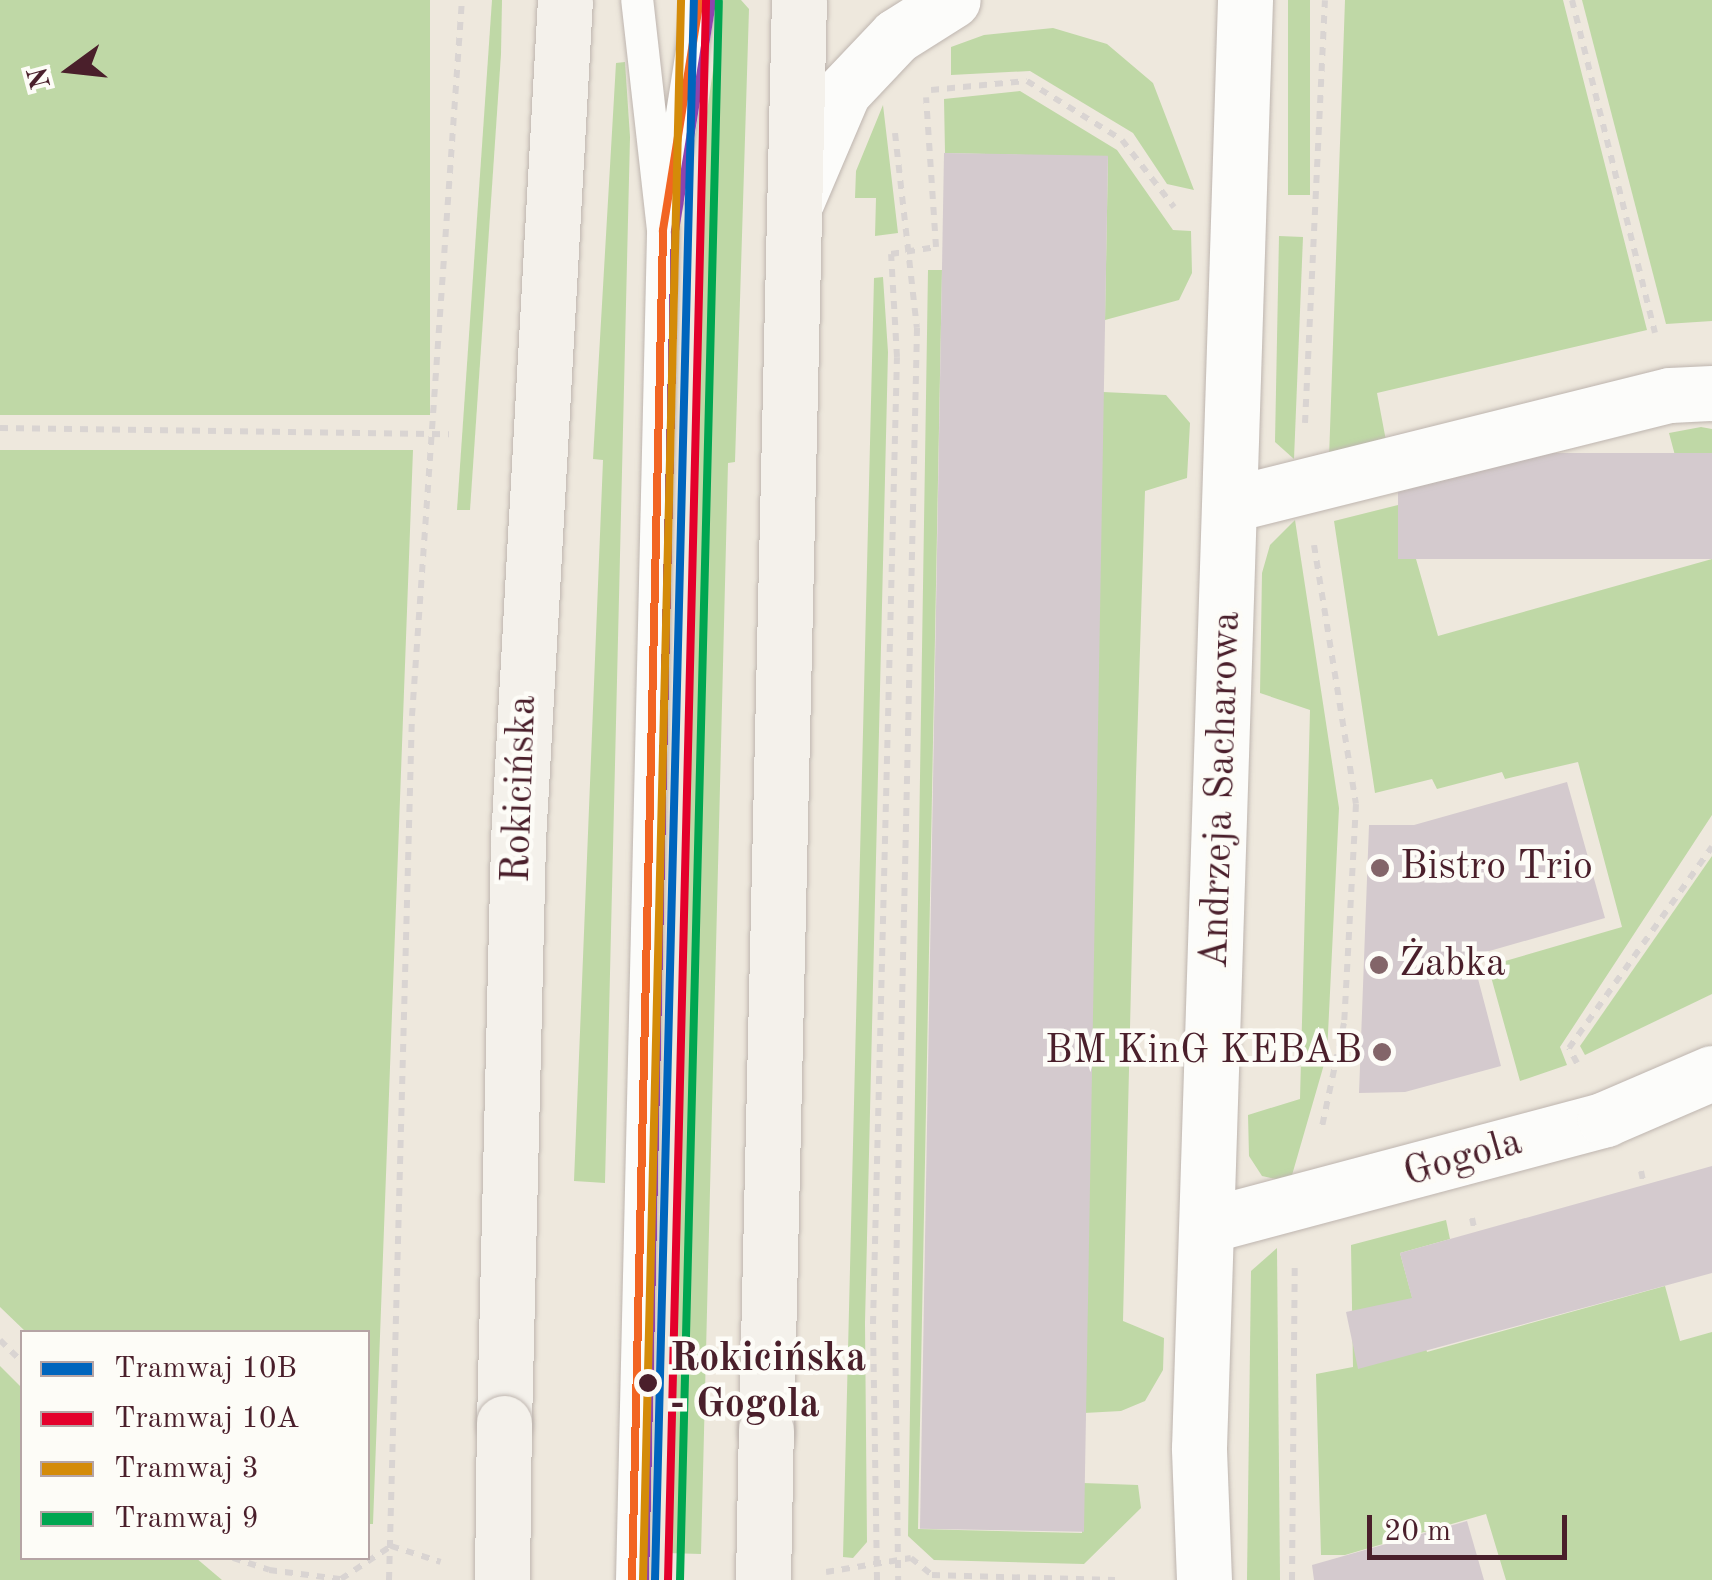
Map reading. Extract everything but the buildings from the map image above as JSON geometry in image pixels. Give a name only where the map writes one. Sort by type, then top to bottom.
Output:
[{"type":"main road","name":"Rokicińska","points":[[502,1580],[518,840],[566,0]]},
{"type":"main road","points":[[788,1576],[766,1430],[799,0]]},
{"type":"street","name":"Andrzeja Sacharowa","points":[[1204,1580],[1200,1448],[1245,0]]},
{"type":"street","points":[[793,213],[814,150],[843,92],[925,17]]},
{"type":"street","points":[[1232,504],[1691,394]]},
{"type":"street","name":"Gogola","points":[[1208,1225],[1302,1203],[1604,1119],[1712,1073]]},
{"type":"lane","points":[[632,1580],[663,230],[637,0]]},
{"type":"lane","points":[[663,230],[700,0]]},
{"type":"path","points":[[389,1580],[412,716],[462,0]]},
{"type":"path","points":[[1292,1580],[1295,1250],[1302,1203],[1344,1023],[1356,804],[1304,486],[1325,0]]},
{"type":"path","points":[[1572,0],[1691,394]]},
{"type":"path","points":[[878,1580],[873,1324],[896,357],[891,254],[936,247],[925,17]]},
{"type":"path","points":[[898,1580],[895,1320],[916,372],[912,251],[896,146],[925,17]]},
{"type":"path","points":[[926,91],[1027,82],[1122,140],[1180,215],[1316,217]]},
{"type":"path","points":[[0,428],[449,434]]},
{"type":"path","points":[[1570,1048],[1712,847]]},
{"type":"path","points":[[0,1340],[20,1360]]},
{"type":"path","points":[[788,1576],[851,1573],[877,1559],[910,1558],[932,1575],[1114,1580]]},
{"type":"path","points":[[239,1560],[269,1570],[343,1580]]},
{"type":"green space","points":[[0,0],[430,0],[430,415],[0,415]]},
{"type":"green space","points":[[492,0],[502,0],[501,54],[470,510],[457,510]]},
{"type":"green space","points":[[723,0],[741,0],[749,9],[735,462],[728,463],[701,1554],[667,1553],[702,147]]},
{"type":"green space","points":[[1288,0],[1310,0],[1310,195],[1288,195]]},
{"type":"green space","points":[[1345,0],[1563,0],[1647,330],[1377,393],[1387,446],[1329,458]]},
{"type":"green space","points":[[1582,0],[1712,0],[1712,321],[1666,324]]},
{"type":"green space","points":[[1053,28],[1107,44],[1153,83],[1194,190],[1167,184],[1133,133],[1030,71],[951,75],[951,47],[984,35]]},
{"type":"green space","points":[[625,62],[630,137],[605,1183],[574,1181],[603,460],[593,459],[616,63]]},
{"type":"green space","points":[[1020,91],[1117,150],[1173,230],[1191,231],[1192,273],[1179,300],[1105,320],[1108,157],[945,153],[944,99]]},
{"type":"green space","points":[[883,105],[898,233],[875,236],[876,198],[855,198],[856,171]]},
{"type":"green space","points":[[1279,236],[1303,237],[1294,459],[1275,442]]},
{"type":"green space","points":[[928,270],[942,270],[918,1529],[1082,1533],[1083,1483],[1138,1485],[1141,1508],[1084,1564],[934,1560],[908,1536]]},
{"type":"green space","points":[[883,277],[888,352],[865,1323],[867,1542],[853,1558],[843,1557],[874,278]]},
{"type":"green space","points":[[1103,392],[1166,395],[1190,423],[1187,478],[1145,491],[1136,777],[1123,1321],[1164,1338],[1163,1370],[1145,1401],[1121,1411],[1084,1413]]},
{"type":"green space","points":[[1701,427],[1712,429],[1712,453],[1677,463],[1669,433]]},
{"type":"green space","points":[[0,450],[413,450],[373,1524],[370,1330],[24,1330],[0,1307]]},
{"type":"green space","points":[[1454,491],[1463,523],[1410,538],[1438,636],[1712,559],[1712,815],[1560,1047],[1567,1065],[1520,1081],[1488,966],[1622,927],[1578,762],[1505,779],[1502,772],[1437,789],[1432,779],[1375,793],[1334,521]]},
{"type":"green space","points":[[1295,520],[1339,808],[1327,1054],[1290,1182],[1262,1176],[1249,1156],[1248,1115],[1300,1099],[1310,710],[1260,693],[1262,573],[1270,545]]},
{"type":"green space","points":[[1712,856],[1712,994],[1585,1055],[1580,1046]]},
{"type":"green space","points":[[1446,1220],[1450,1239],[1400,1253],[1427,1352],[1665,1286],[1680,1341],[1712,1332],[1712,1580],[1506,1580],[1486,1514],[1345,1555],[1321,1555],[1316,1374],[1353,1367],[1351,1245]]},
{"type":"green space","points":[[1277,1248],[1280,1580],[1247,1580],[1251,1271]]},
{"type":"green space","points":[[0,1366],[20,1386],[20,1560],[198,1560],[222,1580],[0,1580]]},
{"type":"tram line","name":"3","points":[[643,1580],[681,0]]},
{"type":"tram line","name":"10B","points":[[655,1580],[694,0]]},
{"type":"tram line","name":"10A","points":[[668,1580],[706,0]]},
{"type":"tram line","name":"9","points":[[680,1580],[719,1]]},
{"type":"transit line","points":[[632,1580],[663,230],[700,0]]},
{"type":"transit line","points":[[645,1580],[675,231],[712,2]]},
{"type":"place","name":"Bistro Trio","points":[[1380,868]]},
{"type":"place","name":"Żabka","points":[[1379,965]]},
{"type":"place","name":"BM KinG KEBAB","points":[[1382,1052]]},
{"type":"place","name":"Rokicińska - Gogola","points":[[648,1383]]}]
